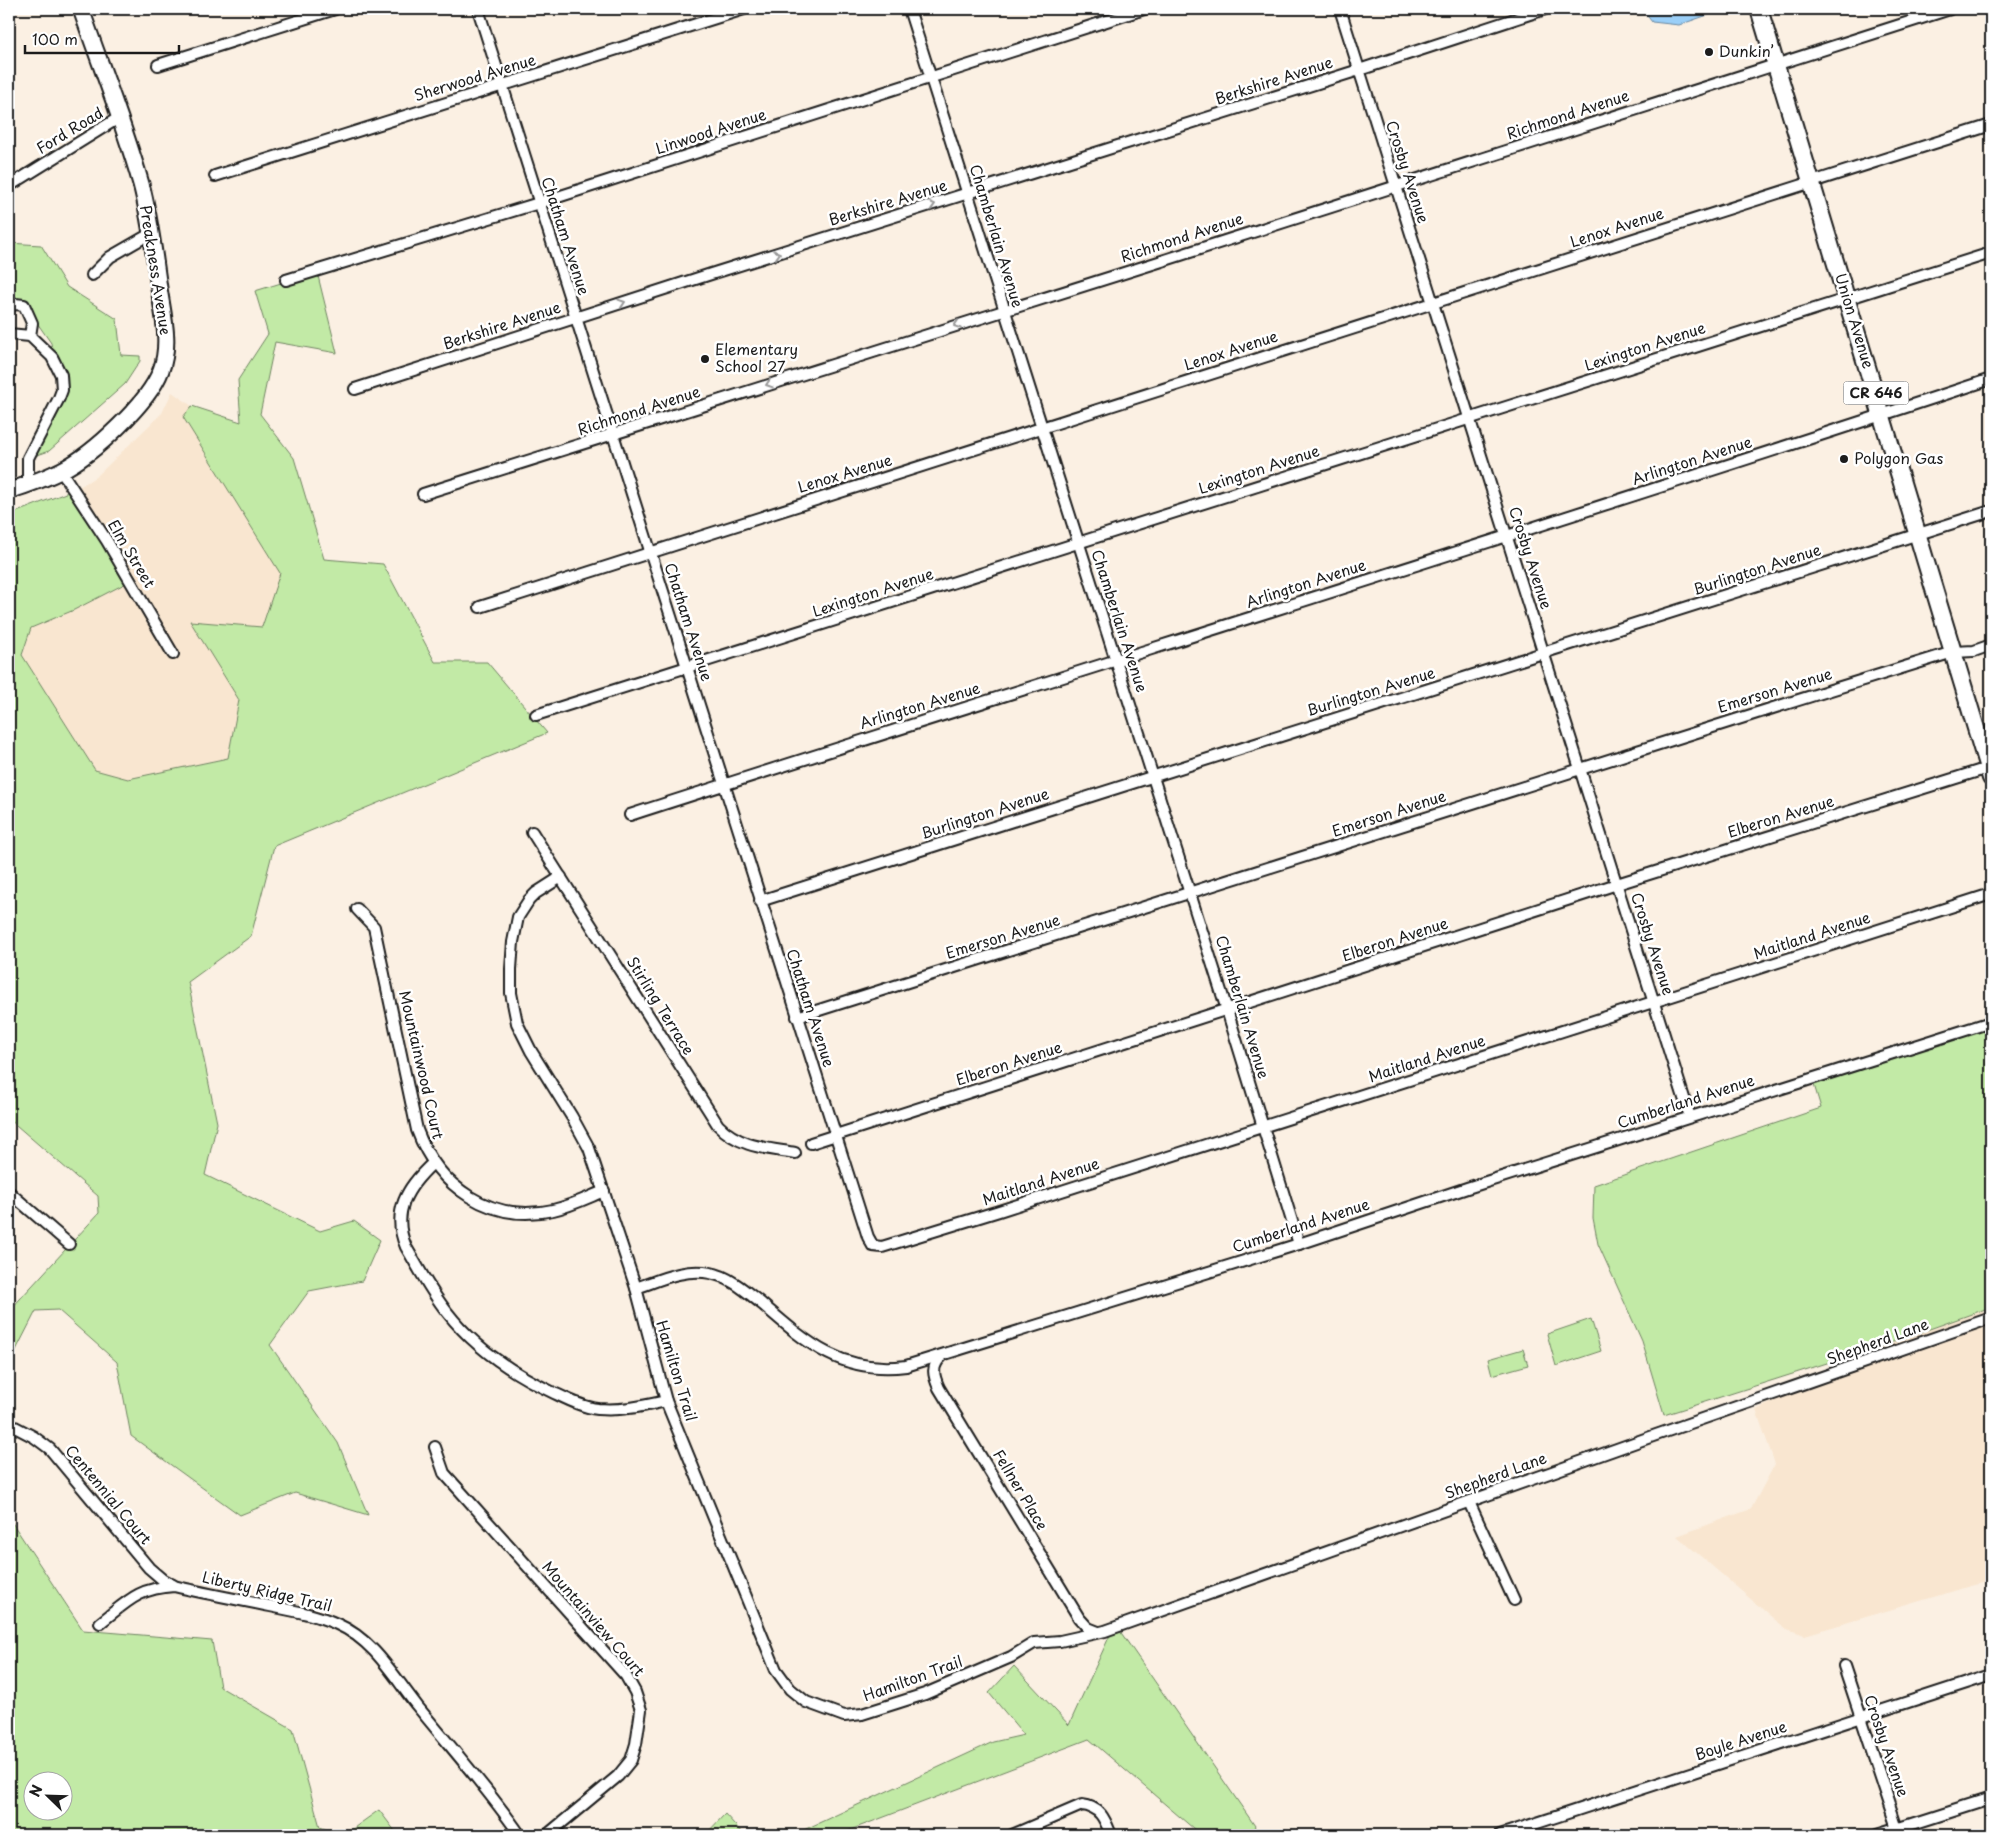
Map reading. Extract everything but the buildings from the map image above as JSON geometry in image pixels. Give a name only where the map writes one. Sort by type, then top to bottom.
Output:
[{"type":"main road","name":"Preakness Avenue","points":[[9,491],[61,471],[82,458],[127,417],[152,388],[162,368],[166,338],[141,186],[120,117],[81,9]]},
{"type":"main road","name":"Union Avenue","points":[[1759,9],[1990,773]]},
{"type":"street","points":[[158,64],[335,9]]},
{"type":"street","name":"Chatham Avenue","points":[[478,9],[723,785],[871,1244]]},
{"type":"street","name":"Sherwood Avenue","points":[[215,176],[744,9]]},
{"type":"street","name":"Chamberlain Avenue","points":[[909,9],[1227,1010],[1299,1244]]},
{"type":"street","name":"Linwood Avenue","points":[[286,280],[539,203],[1144,9]]},
{"type":"street","name":"Crosby Avenue","points":[[1340,9],[1471,418],[1690,1117]]},
{"type":"street","name":"Berkshire Avenue","points":[[355,389],[711,274],[1359,70],[1545,9]]},
{"type":"street","name":"Richmond Avenue","points":[[423,494],[1950,9]]},
{"type":"street","name":"Ford Road","points":[[9,186],[120,117]]},
{"type":"street","name":"Lenox Avenue","points":[[480,606],[1991,125]]},
{"type":"street","points":[[92,275],[110,258],[150,234]]},
{"type":"street","name":"Lexington Avenue","points":[[536,715],[1991,253]]},
{"type":"street","points":[[9,307],[15,304],[24,305],[32,322],[30,336]]},
{"type":"street","points":[[9,334],[30,336],[52,357],[58,367],[62,383],[59,398],[28,458],[28,484]]},
{"type":"street","name":"Arlington Avenue","points":[[630,815],[1507,536],[1991,379]]},
{"type":"street","name":"Elm Street","points":[[61,471],[107,541],[173,654]]},
{"type":"street","name":"Burlington Avenue","points":[[760,901],[1991,511]]},
{"type":"street","name":"Emerson Avenue","points":[[797,1017],[1953,652],[1974,651],[1991,645]]},
{"type":"street","name":"Elberon Avenue","points":[[811,1143],[1617,884],[1990,773]]},
{"type":"street","name":"Stirling Terrace","points":[[532,832],[718,1125],[739,1141],[750,1145],[795,1153]]},
{"type":"street","name":"Hamilton Trail","points":[[561,877],[536,893],[518,917],[513,942],[511,970],[513,1006],[517,1023],[531,1051],[585,1140],[636,1288],[666,1401],[776,1670],[790,1689],[806,1702],[844,1716],[862,1714],[925,1694],[1011,1657]]},
{"type":"street","name":"Maitland Avenue","points":[[871,1244],[876,1247],[882,1247],[1991,894]]},
{"type":"street","name":"Mountainwood Court","points":[[357,909],[374,927],[418,1130],[423,1145],[433,1163],[458,1190],[492,1207],[506,1210],[521,1212],[552,1210],[604,1192]]},
{"type":"street","name":"Cumberland Avenue","points":[[636,1288],[680,1273],[710,1273],[724,1278],[750,1294],[820,1350],[848,1363],[864,1367],[891,1368],[906,1366],[1299,1244],[1991,1022]]},
{"type":"street","points":[[433,1163],[416,1178],[404,1198],[401,1217],[402,1236],[446,1312],[471,1339],[512,1371],[534,1384],[583,1406],[595,1409],[620,1410],[666,1401]]},
{"type":"street","points":[[9,1192],[69,1244]]},
{"type":"street","name":"Shepherd Lane","points":[[1011,1657],[1034,1643],[1060,1641],[1117,1627],[1991,1318]]},
{"type":"street","name":"Fellner Place","points":[[942,1356],[934,1365],[939,1388],[1079,1618],[1088,1628],[1098,1632]]},
{"type":"street","name":"Centennial Court","points":[[15,1427],[34,1436],[50,1449],[149,1568],[163,1580],[174,1586]]},
{"type":"street","name":"Mountainview Court","points":[[435,1446],[444,1473],[626,1676],[636,1692],[641,1710],[636,1744],[631,1760],[618,1776],[547,1835]]},
{"type":"street","points":[[1469,1502],[1514,1600]]},
{"type":"street","name":"Liberty Ridge Trail","points":[[100,1623],[144,1590],[174,1586],[303,1612],[336,1623],[362,1639],[495,1799],[520,1835]]},
{"type":"street","name":"Crosby Avenue","points":[[1844,1666],[1899,1832]]},
{"type":"street","name":"Boyle Avenue","points":[[1500,1835],[1991,1675]]},
{"type":"street","points":[[1878,1835],[1899,1832],[1991,1798]]},
{"type":"street","points":[[1012,1835],[1082,1805],[1092,1806],[1100,1811],[1111,1835]]},
{"type":"shaded area","points":[[172,392],[192,406],[184,417],[281,573],[262,627],[191,622],[239,700],[228,758],[128,779],[95,770],[22,656],[31,628],[74,610],[135,578],[76,489],[97,476],[162,413]]},
{"type":"shaded area","points":[[1983,1310],[1991,1336],[1991,1580],[1805,1635],[1787,1629],[1774,1619],[1677,1536],[1751,1509],[1775,1464],[1756,1410],[1896,1341]]},
{"type":"green space","points":[[9,243],[41,245],[67,287],[117,319],[121,355],[140,356],[140,361],[125,384],[49,451],[29,458],[59,391],[51,343],[31,314],[9,296]]},
{"type":"green space","points":[[317,272],[337,353],[275,342],[260,414],[294,458],[324,559],[383,564],[435,662],[487,662],[547,733],[274,846],[251,936],[188,982],[217,1123],[205,1175],[320,1231],[354,1221],[380,1240],[362,1281],[309,1291],[270,1345],[338,1443],[368,1515],[295,1493],[240,1515],[131,1436],[117,1362],[58,1310],[36,1311],[14,1354],[9,1356],[9,1311],[99,1213],[98,1196],[9,1119],[9,515],[76,489],[136,578],[74,610],[31,628],[22,655],[95,770],[128,779],[228,758],[239,700],[190,621],[262,627],[280,573],[183,417],[192,406],[241,422],[238,380],[268,334],[255,291]]},
{"type":"green space","points":[[1991,1023],[1991,1307],[1896,1341],[1664,1415],[1642,1341],[1598,1244],[1593,1218],[1594,1185],[1821,1108],[1812,1078]]},
{"type":"green space","points":[[1591,1319],[1601,1351],[1556,1366],[1547,1334]]},
{"type":"green space","points":[[1523,1349],[1528,1365],[1492,1375],[1488,1359]]},
{"type":"green space","points":[[9,1518],[83,1630],[212,1641],[220,1687],[293,1729],[320,1827],[340,1835],[9,1835]]},
{"type":"green space","points":[[1115,1624],[1255,1826],[1251,1835],[1201,1835],[1089,1739],[837,1835],[793,1835],[993,1742],[1024,1735],[989,1693],[1014,1666],[1069,1725]]},
{"type":"green space","points":[[379,1810],[398,1835],[344,1835]]},
{"type":"green space","points":[[725,1814],[744,1835],[705,1835]]},
{"type":"water","points":[[1642,9],[1667,9],[1674,11],[1680,9],[1725,9],[1679,25],[1652,22]]},
{"type":"place","name":"Dunkin’","points":[[1709,52]]},
{"type":"place","name":"Elementary School 27","points":[[705,359]]},
{"type":"place","name":"Polygon Gas","points":[[1844,459]]}]
